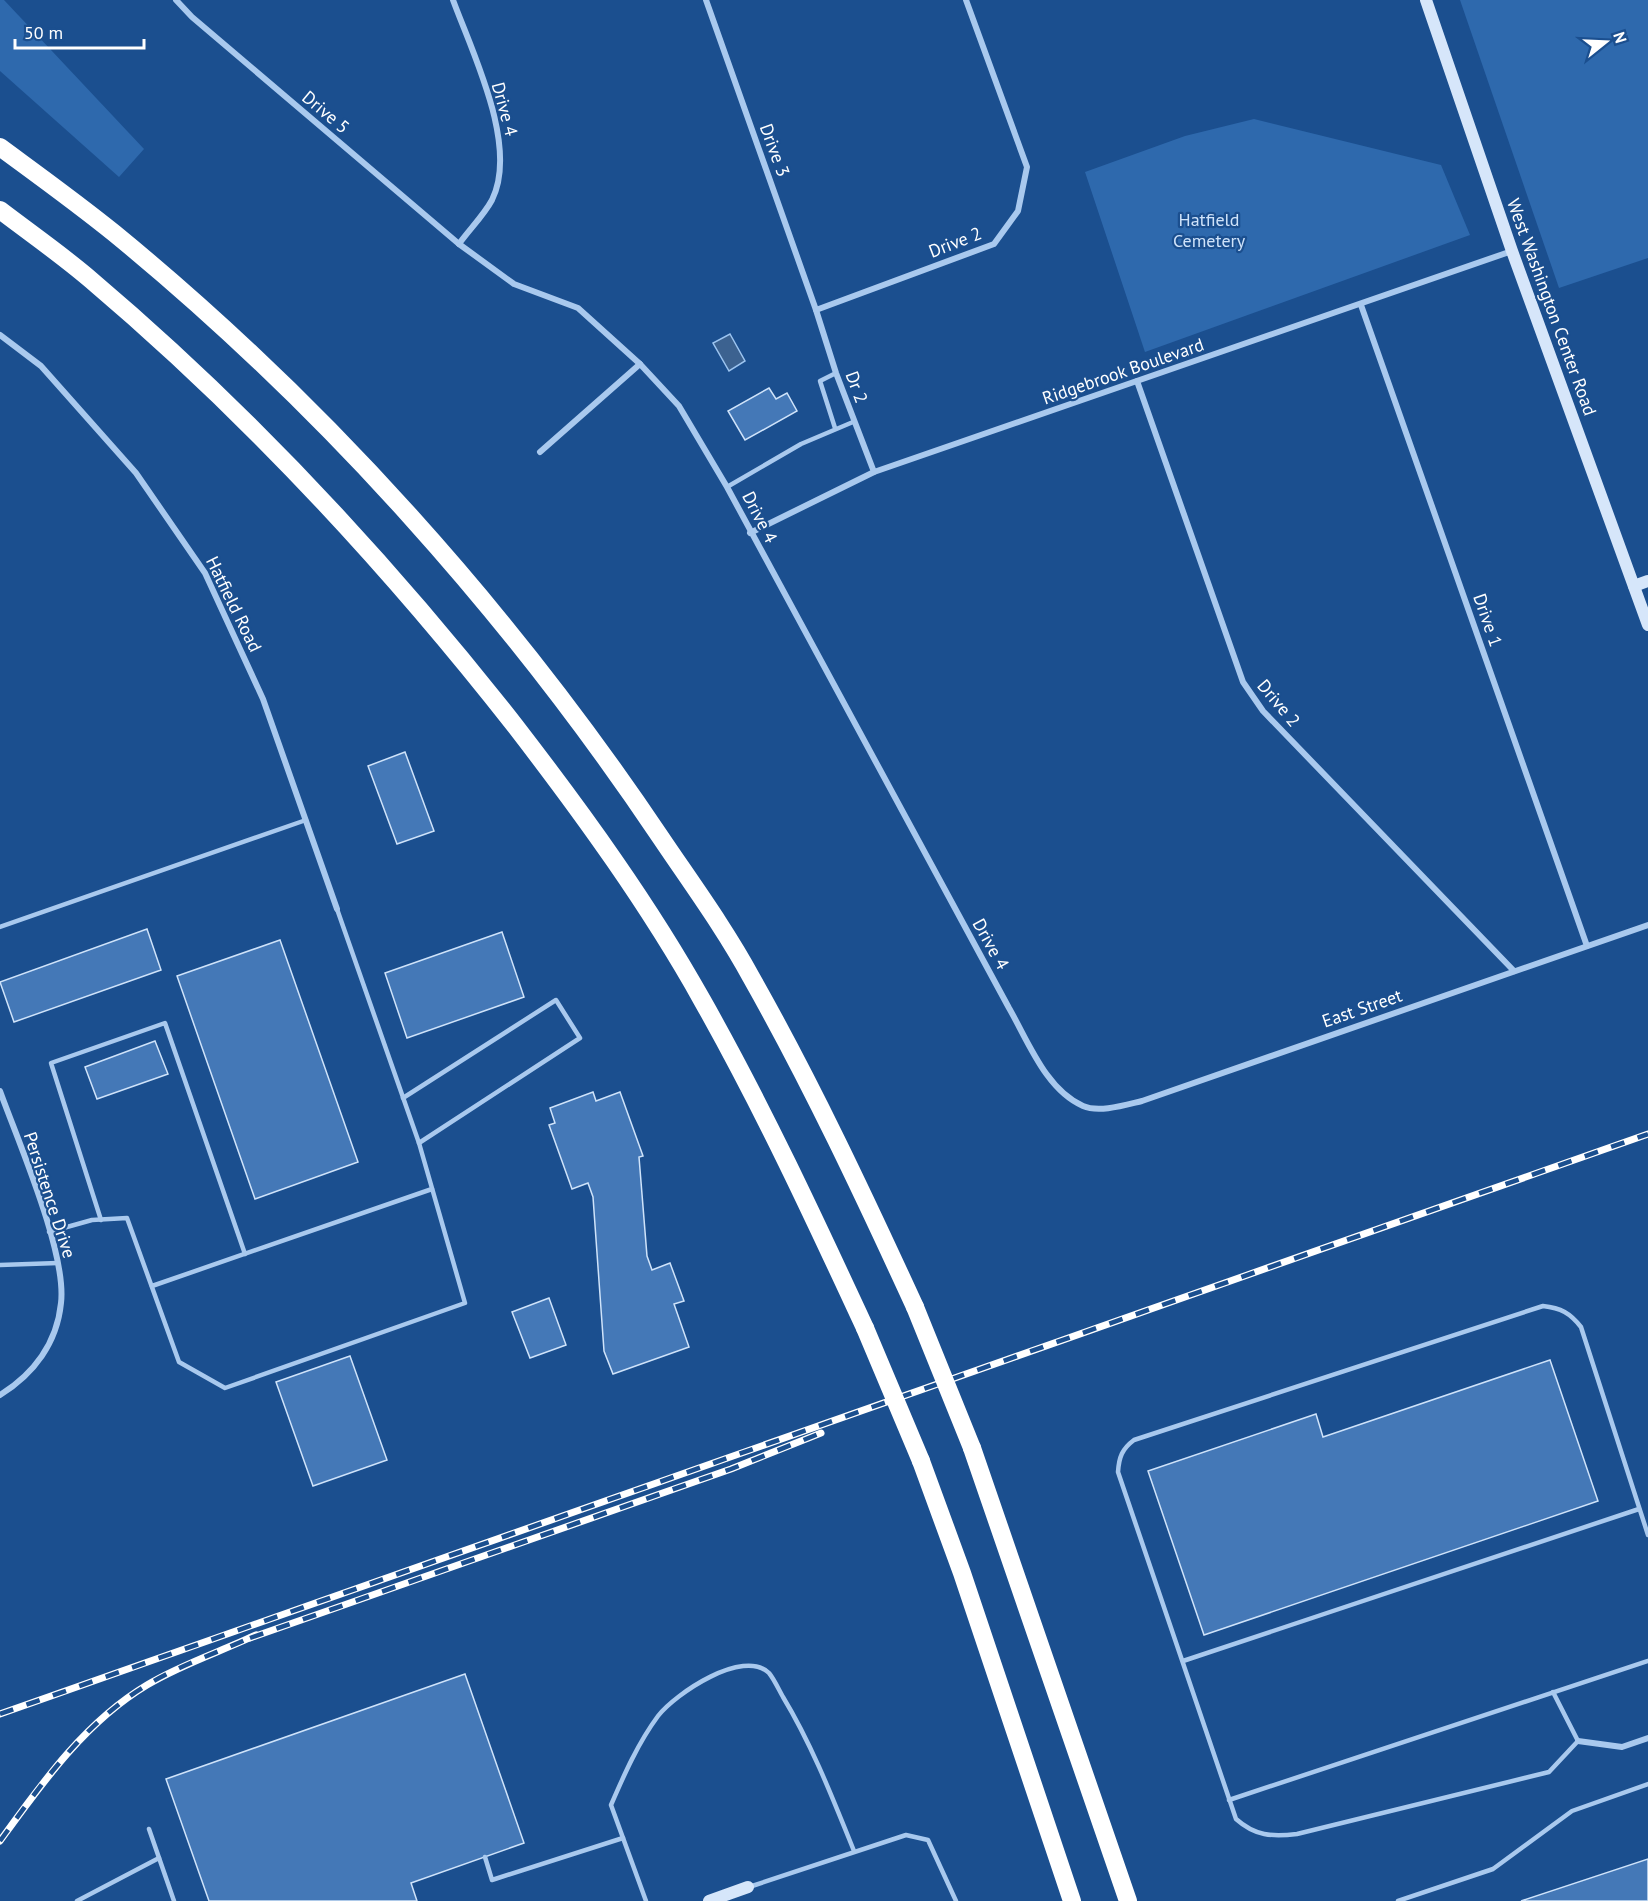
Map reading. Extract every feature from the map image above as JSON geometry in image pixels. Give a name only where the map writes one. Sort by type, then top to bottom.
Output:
[{"type":"highway","points":[[0,147],[113,233],[242,345],[330,430],[419,527],[510,635],[602,750],[751,975],[867,1204],[915,1307],[972,1448],[1128,1901]]},
{"type":"highway","points":[[0,210],[90,279],[209,388],[284,461],[379,561],[471,670],[535,753],[627,881],[701,999],[814,1216],[866,1328],[921,1461],[962,1573],[1072,1901]]},
{"type":"main road","name":"West Washington Center Road","points":[[1426,0],[1512,252],[1647,621]]},
{"type":"main road","points":[[1634,586],[1648,581]]},
{"type":"main road","points":[[709,1901],[748,1887]]},
{"type":"street","name":"Drive 5","points":[[176,0],[201,25],[459,244]]},
{"type":"street","name":"Drive 4","points":[[453,0],[496,120],[501,159],[493,199],[459,244],[514,284],[578,308],[640,364],[679,406],[727,487],[1015,1018],[1055,1087],[1084,1107]]},
{"type":"street","name":"Drive 3","points":[[706,0],[816,310]]},
{"type":"street","name":"Drive 2","points":[[816,310],[994,244],[1018,211],[1027,167],[966,0]]},
{"type":"street","name":"Ridgebrook Boulevard","points":[[750,532],[874,472],[1512,252]]},
{"type":"street","name":"Drive 1","points":[[1361,305],[1587,946]]},
{"type":"street","name":"Dr 2","points":[[816,310],[836,373],[874,472]]},
{"type":"street","name":"Hatfield Road","points":[[0,335],[41,366],[136,473],[205,573],[263,699],[337,909]]},
{"type":"street","points":[[540,452],[640,364]]},
{"type":"street","name":"Drive 2","points":[[1137,381],[1243,682],[1263,711],[1514,971]]},
{"type":"street","name":"East Street","points":[[1084,1107],[1113,1107],[1142,1101],[1648,925]]},
{"type":"street","name":"Persistence Drive","points":[[0,1090],[49,1232],[58,1263],[62,1302],[50,1344],[23,1380],[0,1395]]},
{"type":"street","points":[[1578,1741],[1622,1747],[1648,1738]]},
{"type":"lane","points":[[835,428],[820,381],[836,373]]},
{"type":"lane","points":[[727,487],[784,453],[835,428],[854,422]]},
{"type":"lane","points":[[0,927],[306,820]]},
{"type":"lane","points":[[49,1232],[101,1220],[127,1218],[179,1362],[225,1388],[465,1303],[419,1143],[337,909]]},
{"type":"lane","points":[[402,1098],[556,1000],[580,1038],[419,1143]]},
{"type":"lane","points":[[101,1220],[51,1063],[165,1023],[245,1254]]},
{"type":"lane","points":[[152,1286],[432,1189]]},
{"type":"lane","points":[[0,1265],[58,1263]]},
{"type":"lane","points":[[1553,1692],[1578,1741],[1550,1772],[1297,1834],[1264,1835],[1249,1831],[1236,1818],[1229,1800],[1118,1472],[1119,1458],[1125,1446],[1134,1440],[1543,1306],[1558,1308],[1571,1315],[1581,1327],[1648,1535]]},
{"type":"lane","points":[[1182,1661],[1640,1509]]},
{"type":"lane","points":[[1229,1800],[1648,1660]]},
{"type":"lane","points":[[646,1901],[611,1805],[627,1768],[659,1714],[721,1671],[746,1664],[768,1672],[789,1708],[817,1764],[854,1851]]},
{"type":"lane","points":[[1398,1901],[1493,1869],[1572,1811],[1648,1784]]},
{"type":"lane","points":[[149,1829],[174,1901]]},
{"type":"lane","points":[[748,1887],[906,1835],[928,1840],[956,1901]]},
{"type":"lane","points":[[485,1857],[492,1880],[623,1838]]},
{"type":"lane","points":[[77,1901],[159,1858]]},
{"type":"green space","points":[[0,0],[4,0],[144,149],[119,177],[0,71]]},
{"type":"green space","points":[[1460,0],[1648,0],[1648,258],[1559,288]]},
{"type":"green space","name":"Hatfield Cemetery","points":[[1254,119],[1441,165],[1470,235],[1145,352],[1085,172],[1185,136]]},
{"type":"shaded area","points":[[730,334],[745,361],[729,371],[713,343]]},
{"type":"building","points":[[769,388],[776,399],[787,393],[797,411],[745,440],[728,411]]},
{"type":"building","points":[[405,752],[434,831],[397,844],[368,766]]},
{"type":"building","points":[[147,929],[161,970],[14,1022],[0,982]]},
{"type":"building","points":[[502,932],[524,997],[407,1038],[385,973]]},
{"type":"building","points":[[280,940],[358,1162],[255,1199],[177,976]]},
{"type":"building","points":[[155,1041],[168,1074],[97,1099],[85,1067]]},
{"type":"building","points":[[593,1092],[596,1101],[620,1092],[643,1156],[639,1157],[647,1256],[652,1270],[670,1263],[684,1301],[674,1304],[689,1347],[613,1374],[604,1351],[593,1197],[588,1183],[572,1189],[549,1125],[555,1123],[550,1108]]},
{"type":"building","points":[[549,1298],[566,1345],[530,1358],[512,1312]]},
{"type":"building","points":[[350,1356],[387,1460],[313,1486],[276,1382]]},
{"type":"building","points":[[1550,1360],[1598,1501],[1204,1635],[1148,1471],[1316,1414],[1323,1437]]},
{"type":"building","points":[[465,1674],[524,1843],[411,1883],[417,1901],[209,1901],[166,1779]]},
{"type":"building","points":[[1648,1859],[1648,1901],[1521,1901]]},
{"type":"railway","points":[[0,1714],[1648,1134]]},
{"type":"railway","points":[[250,1638],[731,1469],[821,1433]]},
{"type":"railway","points":[[0,1841],[66,1755],[84,1735],[125,1700],[174,1671],[256,1635]]}]
